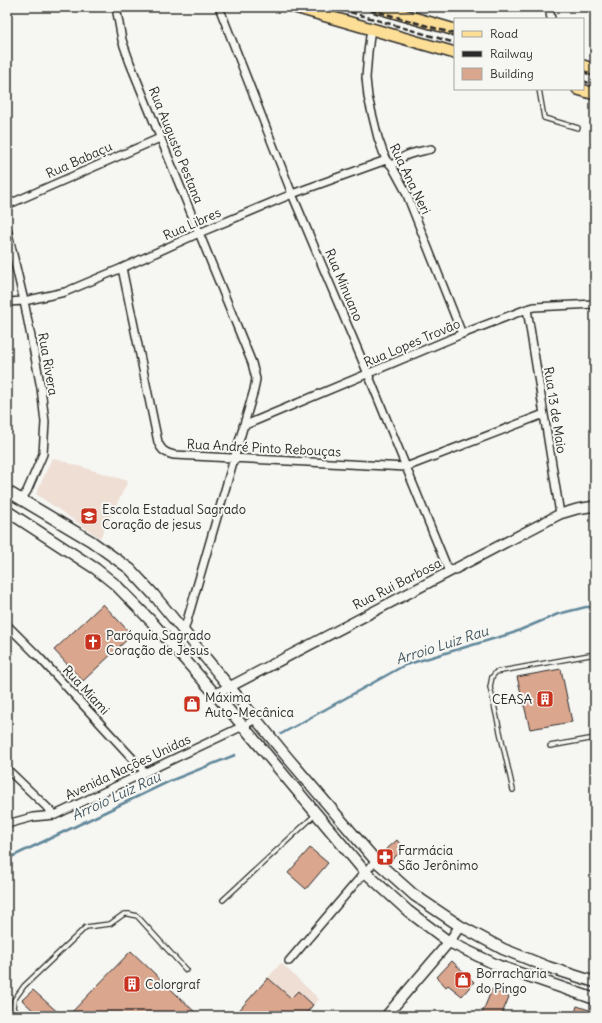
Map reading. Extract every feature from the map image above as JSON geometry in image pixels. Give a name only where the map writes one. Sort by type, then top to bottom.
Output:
[{"type":"main road","points":[[297,7],[454,53]]},
{"type":"main road","points":[[376,7],[454,30]]},
{"type":"main road","points":[[584,66],[595,70]]},
{"type":"main road","points":[[581,90],[595,94]]},
{"type":"main road","points":[[7,491],[91,541],[130,569],[154,595],[309,783],[376,860],[414,895],[460,926],[503,949],[548,967],[595,982]]},
{"type":"main road","points":[[7,512],[96,569],[116,585],[151,621],[214,695],[243,726],[365,872],[408,911],[449,942],[499,966],[595,999]]},
{"type":"main road","points":[[298,792],[309,783]]},
{"type":"street","name":"Rua Augusto Pestana","points":[[116,7],[122,40],[130,63],[252,363],[256,379],[243,426]]},
{"type":"street","name":"Rua Minuano","points":[[219,7],[292,194],[450,572]]},
{"type":"street","points":[[549,7],[551,18]]},
{"type":"street","name":"Rua Ana Neri","points":[[372,28],[368,52],[367,90],[378,138],[386,160],[392,166],[405,190],[462,334]]},
{"type":"street","name":"Rua Babaçu","points":[[7,205],[160,138]]},
{"type":"street","points":[[392,166],[398,159],[408,154],[431,149]]},
{"type":"street","name":"Rua Libres","points":[[7,302],[24,301],[65,292],[292,194],[386,160]]},
{"type":"street","name":"Rua Rivera","points":[[7,229],[24,301],[46,422],[43,454],[22,500]]},
{"type":"street","name":"Rua André Pinto Rebouças","points":[[122,268],[158,442],[160,448],[165,452],[174,455],[406,467],[544,414]]},
{"type":"street","name":"Rua Lopes Trovão","points":[[243,426],[462,334],[527,309],[547,306],[595,304]]},
{"type":"street","name":"Rua 13 de Maio","points":[[527,309],[560,514]]},
{"type":"street","points":[[184,631],[243,426]]},
{"type":"street","name":"Rua Rui Barbosa","points":[[214,695],[560,514],[595,506]]},
{"type":"street","name":"Rua Miami","points":[[7,625],[39,657],[145,772]]},
{"type":"street","name":"Avenida Nações Unidas","points":[[7,824],[33,817],[55,815],[256,719]]},
{"type":"street","points":[[7,769],[55,815]]},
{"type":"street","points":[[289,961],[376,860]]},
{"type":"street","points":[[386,1016],[449,942],[460,926]]},
{"type":"lane","points":[[539,90],[544,118],[578,128]]},
{"type":"lane","points":[[513,790],[490,687],[492,677],[496,672],[595,654]]},
{"type":"lane","points":[[550,746],[595,738]]},
{"type":"lane","points":[[223,900],[316,814]]},
{"type":"lane","points":[[18,1016],[13,1008],[14,1000],[24,986],[86,927],[110,924],[124,914],[137,916],[186,970]]},
{"type":"shaded area","name":"Escola Estadual Sagrado Coração de jesus","points":[[52,458],[128,481],[100,538],[36,494]]},
{"type":"shaded area","points":[[281,963],[319,999],[304,1016],[234,1016]]},
{"type":"building","name":"Paróquia Sagrado Coração de Jesus","points":[[103,604],[132,635],[83,681],[54,650]]},
{"type":"building","name":"CEASA","points":[[561,669],[572,722],[530,729],[517,677]]},
{"type":"building","points":[[397,840],[404,849],[388,863],[380,855]]},
{"type":"building","points":[[310,848],[328,863],[306,889],[288,873]]},
{"type":"building","name":"Colorgraf","points":[[131,951],[199,1016],[68,1016]]},
{"type":"building","points":[[452,961],[474,982],[462,996],[448,985],[446,987],[437,977]]},
{"type":"building","points":[[268,978],[291,998],[298,991],[313,1005],[304,1016],[234,1016]]},
{"type":"building","points":[[492,989],[509,997],[501,1016],[481,1016]]},
{"type":"building","points":[[33,990],[62,1016],[39,1016],[22,1000]]},
{"type":"building","points":[[577,1006],[589,1010],[587,1016],[574,1016]]},
{"type":"waterway","name":"Arroio Luiz Rau","points":[[281,734],[405,665],[513,633],[558,614],[586,607],[595,607]]},
{"type":"waterway","name":"Arroio Luiz Rau","points":[[7,859],[170,781],[235,755]]},
{"type":"railway","points":[[333,7],[454,43]]},
{"type":"railway","points":[[362,7],[454,34]]},
{"type":"railway","points":[[584,71],[595,75]]},
{"type":"railway","points":[[584,81],[595,85]]},
{"type":"place","name":"Escola Estadual Sagrado Coração de jesus","points":[[89,516]]},
{"type":"place","name":"Paróquia Sagrado Coração de Jesus","points":[[93,642]]},
{"type":"place","name":"CEASA","points":[[545,699]]},
{"type":"place","name":"Máxima Auto-Mecânica","points":[[192,704]]},
{"type":"place","name":"Farmácia São Jerônimo","points":[[385,857]]},
{"type":"place","name":"Borracharia do Pingo","points":[[463,980]]},
{"type":"place","name":"Colorgraf","points":[[132,984]]}]
